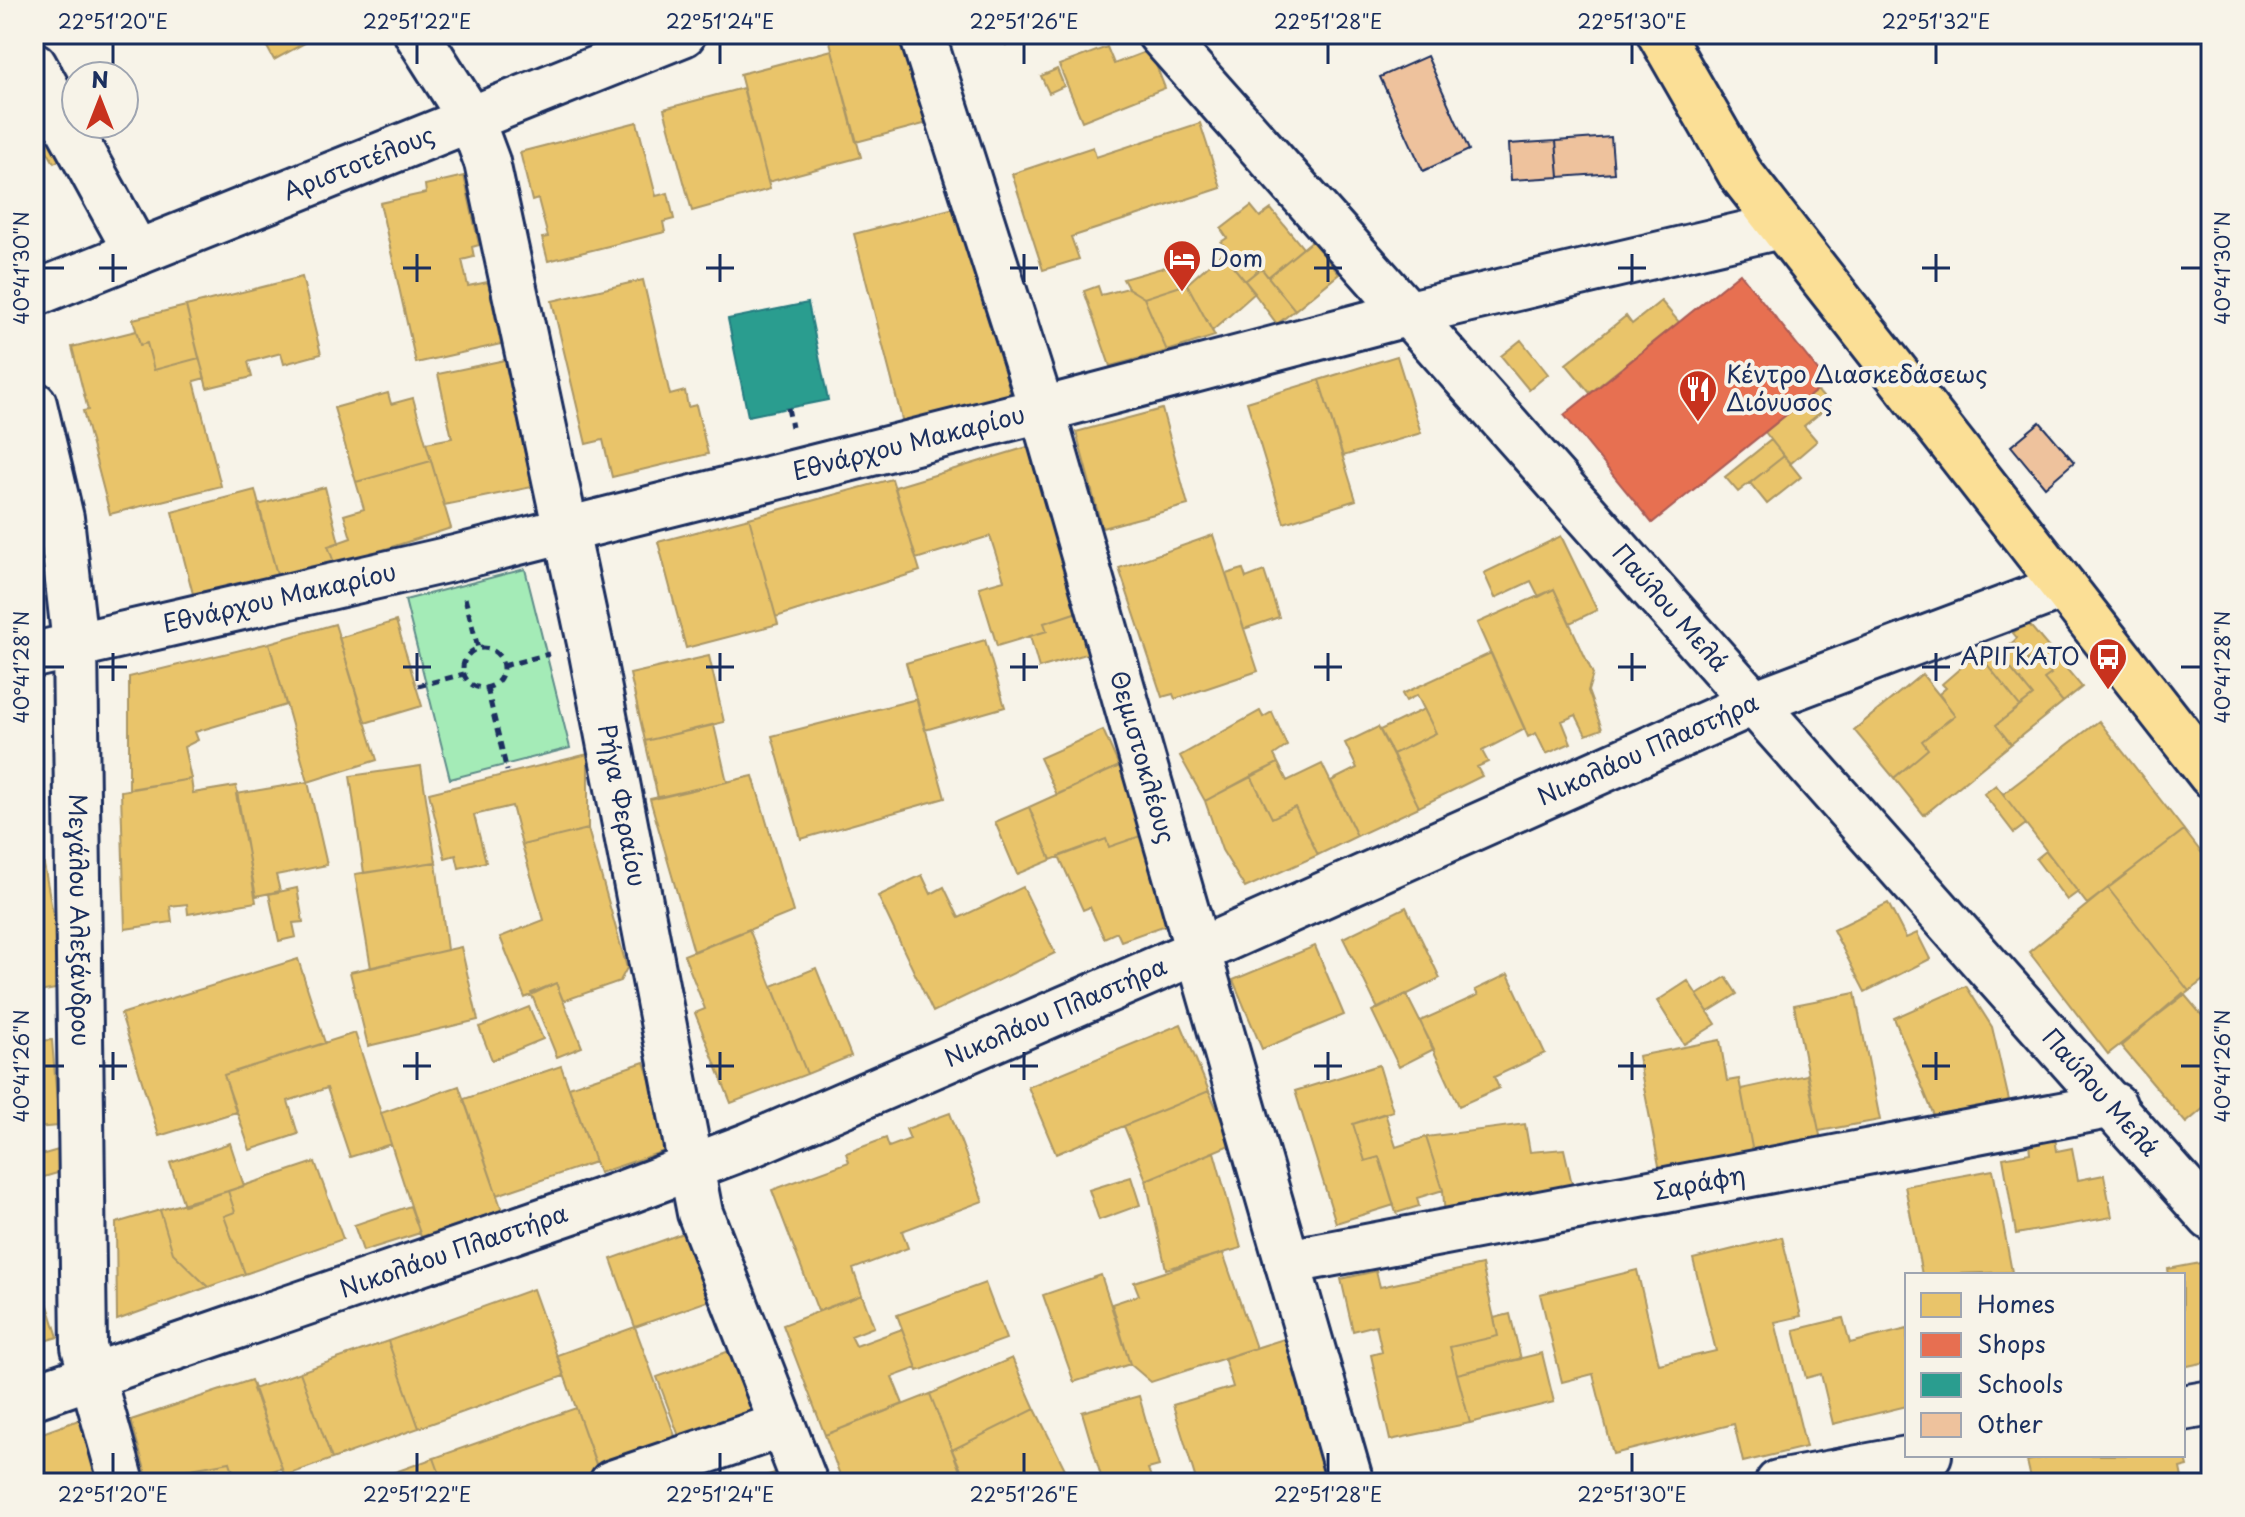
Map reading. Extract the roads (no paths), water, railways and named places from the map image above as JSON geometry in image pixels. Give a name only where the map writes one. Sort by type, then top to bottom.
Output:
[{"type":"main road","points":[[1660,34],[1718,139],[1780,226],[2211,775]]},
{"type":"street","name":"Ρήγα Φεραίου","points":[[417,34],[471,119],[487,162],[565,531],[689,1168],[700,1213],[805,1483]]},
{"type":"street","name":"Αριστοτέλους","points":[[34,294],[683,34]]},
{"type":"street","name":"Θεμιστοκλέους","points":[[922,34],[1042,410],[1351,1483]]},
{"type":"street","name":"Παύλου Μελά","points":[[1160,34],[2114,1105],[2211,1218]]},
{"type":"street","points":[[34,65],[137,253]]},
{"type":"street","name":"Εθνάρχου Μακαρίου","points":[[54,649],[565,531],[1410,313],[1780,226]]},
{"type":"street","name":"Μεγάλου Αλεξάνδρου","points":[[34,404],[61,518],[54,649],[83,1317],[90,1379],[122,1483]]},
{"type":"street","name":"Νικολάου Πλαστήρα","points":[[34,1396],[689,1168],[1198,951],[1753,703],[2062,587]]},
{"type":"street","name":"Σαράφη","points":[[1287,1262],[2114,1105]]},
{"type":"street","points":[[2185,1408],[2211,1403]]},
{"type":"street","points":[[612,1483],[782,1425]]},
{"type":"street","points":[[1778,1483],[1918,1457]]},
{"type":"place","name":"Dom","points":[[1182,293]]},
{"type":"place","name":"Κέντρο Διασκεδάσεως Διόνυσος","points":[[1698,423]]},
{"type":"place","name":"ΑΡΙΓΚΑΤΟ","points":[[2108,691]]}]
